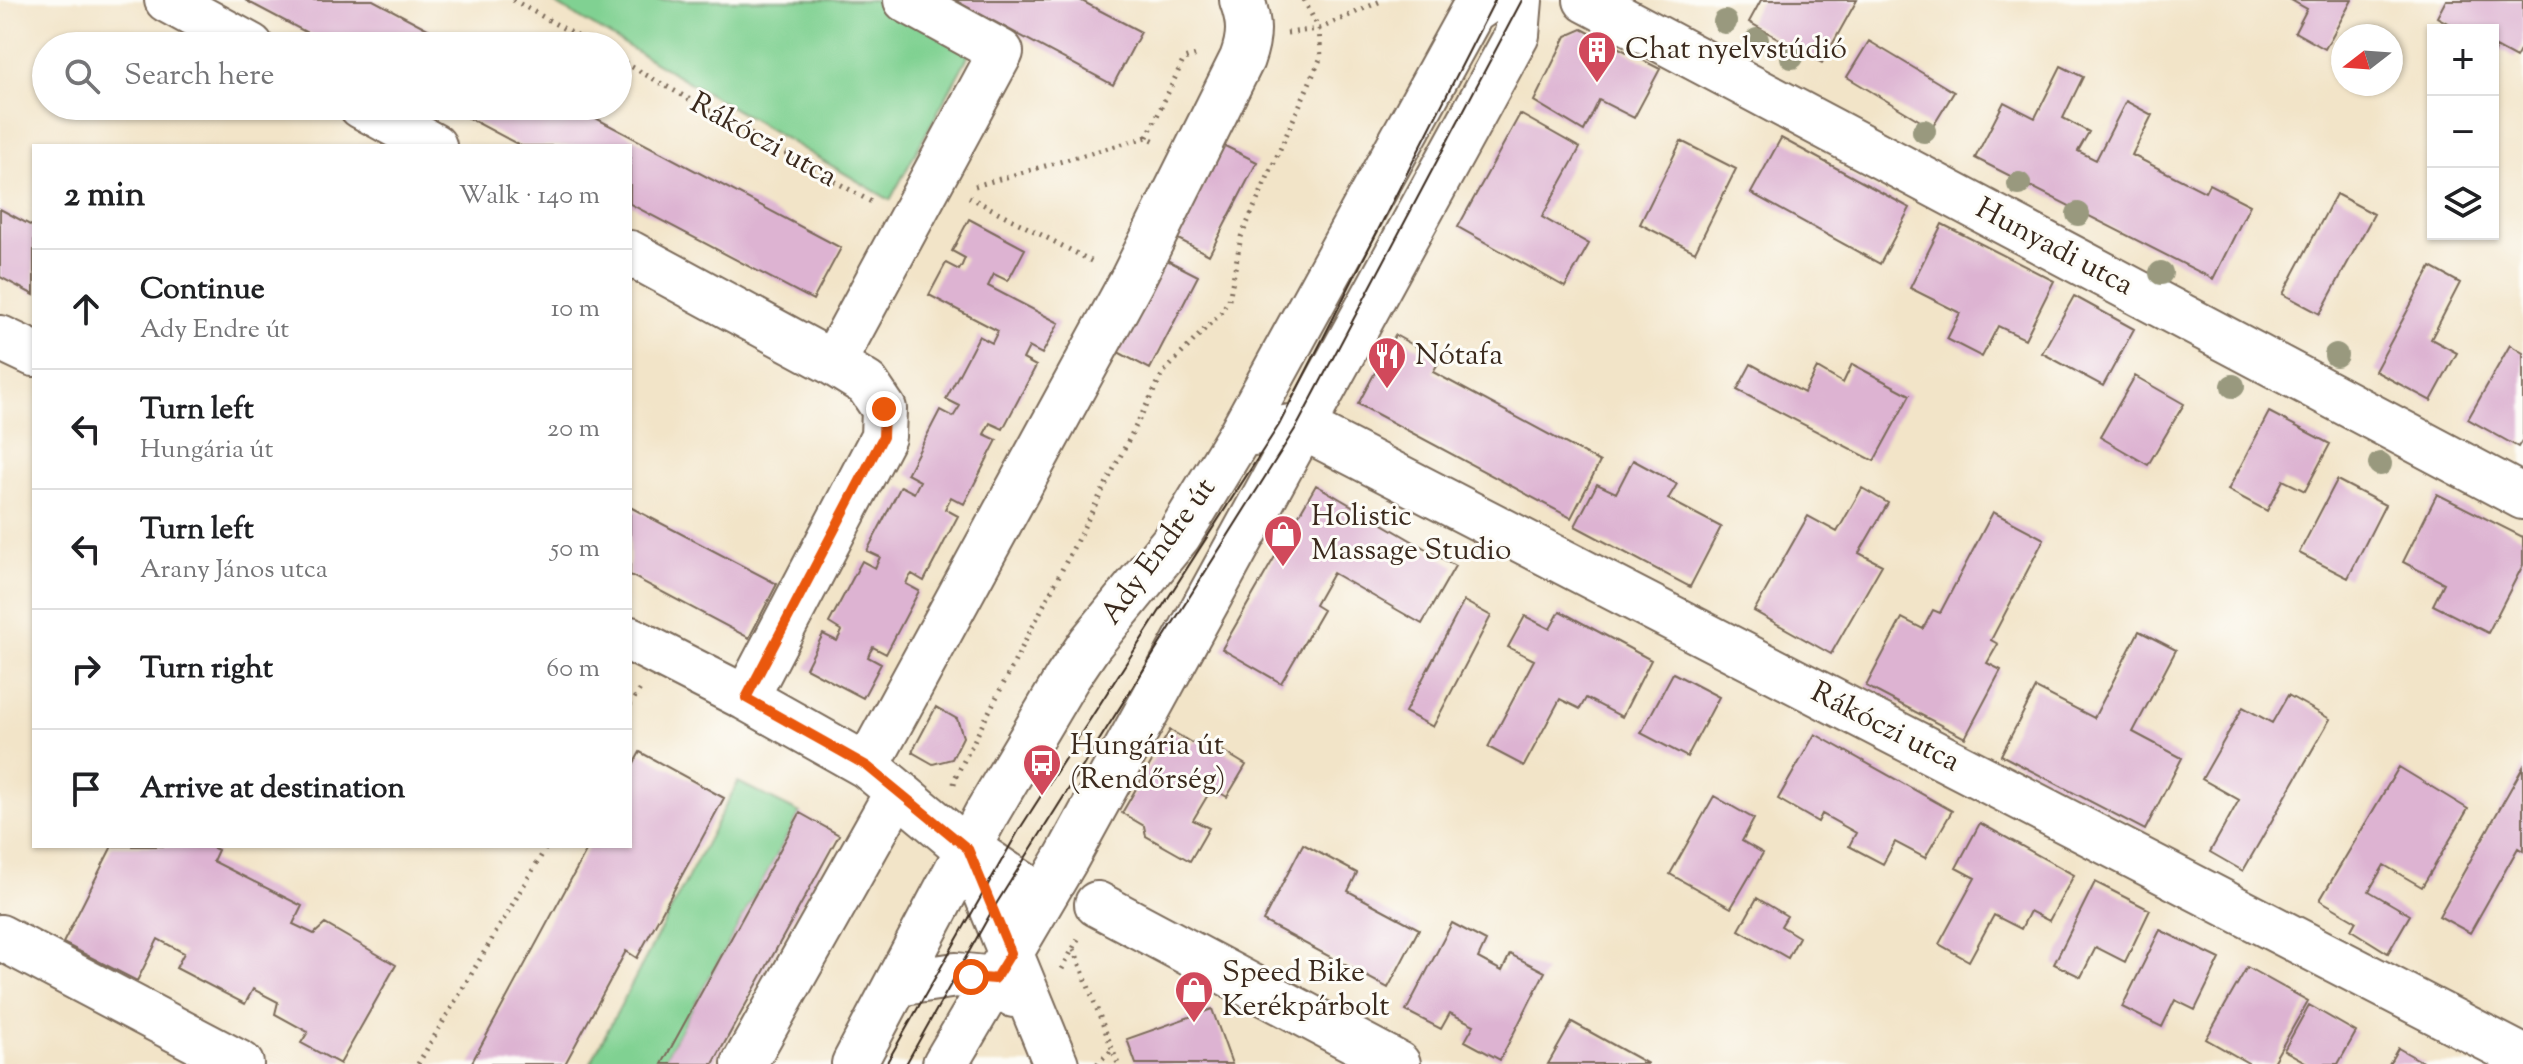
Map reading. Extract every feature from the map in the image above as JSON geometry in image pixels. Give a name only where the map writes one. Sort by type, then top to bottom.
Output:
[{"type":"street","points":[[167,0],[225,32]]},
{"type":"street","points":[[833,363],[909,222],[946,184],[1001,52],[906,0]]},
{"type":"street","points":[[744,1064],[882,779],[1242,59],[1249,38],[1249,17],[1242,0]]},
{"type":"street","name":"Ady Endre út","points":[[854,1064],[968,849],[1067,678],[1090,644],[1179,535],[1240,435],[1472,12],[1489,0]]},
{"type":"street","name":"Ady Endre út","points":[[945,1064],[1043,898],[1517,35],[1520,0]]},
{"type":"street","name":"Hunyadi utca","points":[[1586,0],[2523,497]]},
{"type":"street","points":[[387,120],[430,144]]},
{"type":"street","points":[[632,254],[833,363],[867,384],[884,409],[883,437],[746,698]]},
{"type":"street","points":[[0,338],[32,353]]},
{"type":"street","points":[[1240,435],[1302,427]]},
{"type":"street","name":"Rákóczi utca","points":[[1302,427],[2517,1052]]},
{"type":"street","points":[[632,640],[746,698],[882,779],[968,849],[1043,898]]},
{"type":"street","points":[[968,849],[1003,966],[1047,997],[1056,1064]]},
{"type":"street","points":[[1110,912],[1398,1064]]},
{"type":"street","points":[[0,937],[241,1064]]},
{"type":"street","points":[[897,984],[1003,966]]},
{"type":"path","points":[[513,0],[570,32]]},
{"type":"path","points":[[1013,667],[1163,373],[1229,300],[1241,237],[1321,57],[1319,29],[1304,0]]},
{"type":"path","points":[[946,184],[1147,137],[1184,59]]},
{"type":"path","name":"Rákóczi utca","points":[[632,67],[909,222]]},
{"type":"path","points":[[946,184],[1131,282]]},
{"type":"path","points":[[418,1064],[546,848]]},
{"type":"path","points":[[1047,997],[1074,949],[1110,912]]},
{"type":"path","points":[[1074,949],[1118,1064]]},
{"type":"path","points":[[1097,1064],[1112,1050]]},
{"type":"green space","points":[[549,0],[877,0],[971,51],[890,200],[632,49],[632,32],[604,32]]},
{"type":"green space","points":[[738,782],[800,813],[662,1064],[590,1064]]},
{"type":"building","points":[[245,0],[373,0],[434,32],[306,32]]},
{"type":"building","points":[[954,0],[1080,0],[1141,32],[1113,85]]},
{"type":"building","points":[[1761,0],[1857,0],[1822,63],[1749,22]]},
{"type":"building","points":[[2291,0],[2352,0],[2339,24],[2331,24],[2331,38],[2325,49],[2295,32],[2307,9]]},
{"type":"building","points":[[2446,0],[2523,0],[2523,45],[2516,58],[2499,49],[2499,24],[2449,24],[2437,17]]},
{"type":"building","name":"Chat nyelvstúdió","points":[[1582,29],[1660,69],[1634,118],[1599,100],[1584,131],[1534,101],[1566,36]]},
{"type":"building","points":[[1869,41],[1954,92],[1932,128],[1847,77]]},
{"type":"building","points":[[2061,66],[2083,77],[2063,118],[2089,132],[2078,151],[2096,160],[2126,101],[2152,115],[2132,155],[2205,192],[2209,184],[2250,205],[2213,279],[1975,158],[2004,102],[2035,118]]},
{"type":"building","points":[[1520,114],[1580,148],[1542,217],[1589,244],[1565,287],[1458,227]]},
{"type":"building","points":[[472,120],[599,120],[841,248],[813,300],[632,205],[632,144],[517,144]]},
{"type":"building","points":[[1781,138],[1910,208],[1880,264],[1751,193]]},
{"type":"building","points":[[1681,141],[1736,169],[1695,252],[1640,224]]},
{"type":"building","points":[[1223,145],[1257,162],[1209,255],[1176,238]]},
{"type":"building","points":[[2336,194],[2374,214],[2320,314],[2283,294]]},
{"type":"building","points":[[0,209],[32,226],[32,294],[0,277]]},
{"type":"building","points":[[969,219],[1025,249],[1008,281],[994,274],[988,286],[1059,323],[1042,354],[1029,347],[1023,359],[1036,366],[1003,429],[990,423],[984,434],[997,440],[964,504],[951,497],[945,509],[958,516],[924,581],[912,574],[908,579],[906,584],[919,591],[886,654],[873,647],[870,652],[868,657],[881,664],[863,698],[806,668],[823,634],[837,641],[842,631],[829,623],[862,561],[875,568],[880,557],[867,551],[901,486],[914,493],[920,481],[907,474],[940,410],[953,417],[960,406],[946,399],[979,336],[992,343],[998,331],[929,295],[946,263],[959,270],[962,265],[965,258],[952,251]]},
{"type":"building","points":[[1942,224],[2054,281],[2025,339],[1998,326],[1982,357],[1947,339],[1960,313],[1910,288]]},
{"type":"building","points":[[1165,259],[1198,276],[1150,369],[1116,351]]},
{"type":"building","points":[[2431,267],[2460,283],[2431,339],[2457,353],[2431,401],[2375,371]]},
{"type":"building","points":[[2074,296],[2134,329],[2103,386],[2042,353]]},
{"type":"building","points":[[1395,335],[1440,360],[1433,372],[1600,462],[1571,518],[1358,404]]},
{"type":"building","points":[[2510,345],[2523,353],[2523,439],[2518,447],[2468,419]]},
{"type":"building","points":[[1751,364],[1804,393],[1817,368],[1843,383],[1852,364],[1910,395],[1874,461],[1737,390]]},
{"type":"building","points":[[2135,376],[2184,404],[2148,465],[2100,437]]},
{"type":"building","points":[[2269,412],[2330,444],[2305,491],[2283,480],[2267,511],[2228,490]]},
{"type":"building","points":[[1633,460],[1677,484],[1668,499],[1721,527],[1690,587],[1575,526],[1597,484],[1616,493]]},
{"type":"building","points":[[2337,480],[2385,505],[2348,578],[2299,553]]},
{"type":"building","points":[[1316,485],[1455,566],[1422,624],[1333,573],[1315,605],[1323,610],[1281,683],[1222,649]]},
{"type":"building","points":[[1862,488],[1888,503],[1859,553],[1882,565],[1831,654],[1754,611],[1808,516],[1837,532]]},
{"type":"building","points":[[2437,494],[2523,537],[2523,565],[2488,633],[2433,605],[2444,583],[2403,562]]},
{"type":"building","points":[[632,508],[777,584],[749,638],[632,576]]},
{"type":"building","points":[[1993,512],[2044,539],[1991,640],[1998,644],[1987,663],[2001,670],[1965,738],[1866,686],[1902,618],[1923,629],[1933,610],[1940,613]]},
{"type":"building","points":[[1464,601],[1491,616],[1433,727],[1405,712]]},
{"type":"building","points":[[1560,611],[1651,660],[1622,717],[1586,698],[1580,709],[1560,699],[1524,766],[1488,747],[1534,660],[1508,647],[1525,616],[1550,629]]},
{"type":"building","points":[[2139,631],[2176,650],[2133,732],[2182,758],[2145,830],[2001,755],[2036,688],[2094,718]]},
{"type":"building","points":[[1673,673],[1719,697],[1687,757],[1641,733]]},
{"type":"building","points":[[2288,695],[2330,719],[2243,871],[2210,852],[2239,800],[2202,779],[2243,707],[2272,723]]},
{"type":"building","points":[[936,707],[957,719],[963,737],[952,759],[933,764],[912,752]]},
{"type":"building","points":[[1170,730],[1192,743],[1203,739],[1246,765],[1227,797],[1212,788],[1193,820],[1209,828],[1190,861],[1146,836],[1144,826],[1122,813]]},
{"type":"building","points":[[1815,734],[1952,811],[1925,858],[1895,842],[1883,864],[1849,846],[1856,833],[1822,814],[1818,822],[1778,799]]},
{"type":"building","points":[[640,752],[724,798],[637,958],[626,951],[565,1064],[471,1064],[588,848],[632,848],[632,766]]},
{"type":"building","points":[[2399,767],[2468,809],[2422,887],[2384,865],[2369,891],[2410,915],[2388,953],[2351,930],[2356,921],[2320,900]]},
{"type":"building","points":[[2523,767],[2523,851],[2518,848],[2470,933],[2439,916]]},
{"type":"building","points":[[1714,796],[1754,819],[1742,841],[1763,853],[1731,908],[1670,874]]},
{"type":"building","points":[[800,813],[839,835],[713,1064],[662,1064]]},
{"type":"building","points":[[1980,823],[2074,875],[2049,921],[2030,911],[2021,929],[1994,915],[1969,961],[1939,944],[1975,878],[1956,868]]},
{"type":"building","points":[[1303,844],[1357,873],[1348,891],[1419,929],[1388,988],[1263,921]]},
{"type":"building","points":[[111,848],[214,848],[218,850],[213,861],[302,906],[293,924],[314,934],[325,924],[396,965],[340,1064],[301,1043],[308,1032],[275,1014],[278,1002],[253,989],[245,1004],[176,968],[184,953],[158,939],[137,981],[63,943]]},
{"type":"building","points":[[2095,882],[2150,910],[2125,962],[2096,947],[2081,977],[2054,964]]},
{"type":"building","points":[[1757,898],[1787,916],[1781,926],[1799,937],[1788,958],[1739,930]]},
{"type":"building","points":[[1452,923],[1486,941],[1478,958],[1502,971],[1510,954],[1545,972],[1500,1060],[1465,1041],[1474,1025],[1450,1013],[1441,1029],[1406,1011]]},
{"type":"building","points":[[2160,930],[2220,959],[2195,1010],[2175,1000],[2162,1027],[2122,1007]]},
{"type":"building","points":[[2247,967],[2308,1001],[2272,1064],[2250,1064],[2206,1039]]},
{"type":"building","points":[[2309,1005],[2356,1032],[2338,1064],[2309,1064],[2284,1050]]},
{"type":"building","name":"Speed Bike Kerékpárbolt","points":[[1212,1009],[1232,1064],[1136,1064],[1127,1039]]},
{"type":"building","points":[[1572,1022],[1648,1064],[1548,1064]]},
{"type":"building","points":[[2398,1048],[2426,1064],[2389,1064]]},
{"type":"tram line","points":[[886,1064],[1019,830],[1279,425],[1495,0]]},
{"type":"tram line","points":[[906,1064],[993,909],[1297,426],[1522,0]]},
{"type":"place","name":"Chat nyelvstúdió","points":[[1597,84]]},
{"type":"place","name":"Nótafa","points":[[1387,390]]},
{"type":"place","name":"Holistic Massage Studio","points":[[1283,568]]},
{"type":"place","name":"Hungária út (Rendőrség)","points":[[1042,797]]},
{"type":"place","name":"Speed Bike Kerékpárbolt","points":[[1194,1024]]},
{"type":"route","points":[[884,409],[883,437],[746,698],[867,766],[968,849],[1011,953],[995,979],[971,977]]}]
